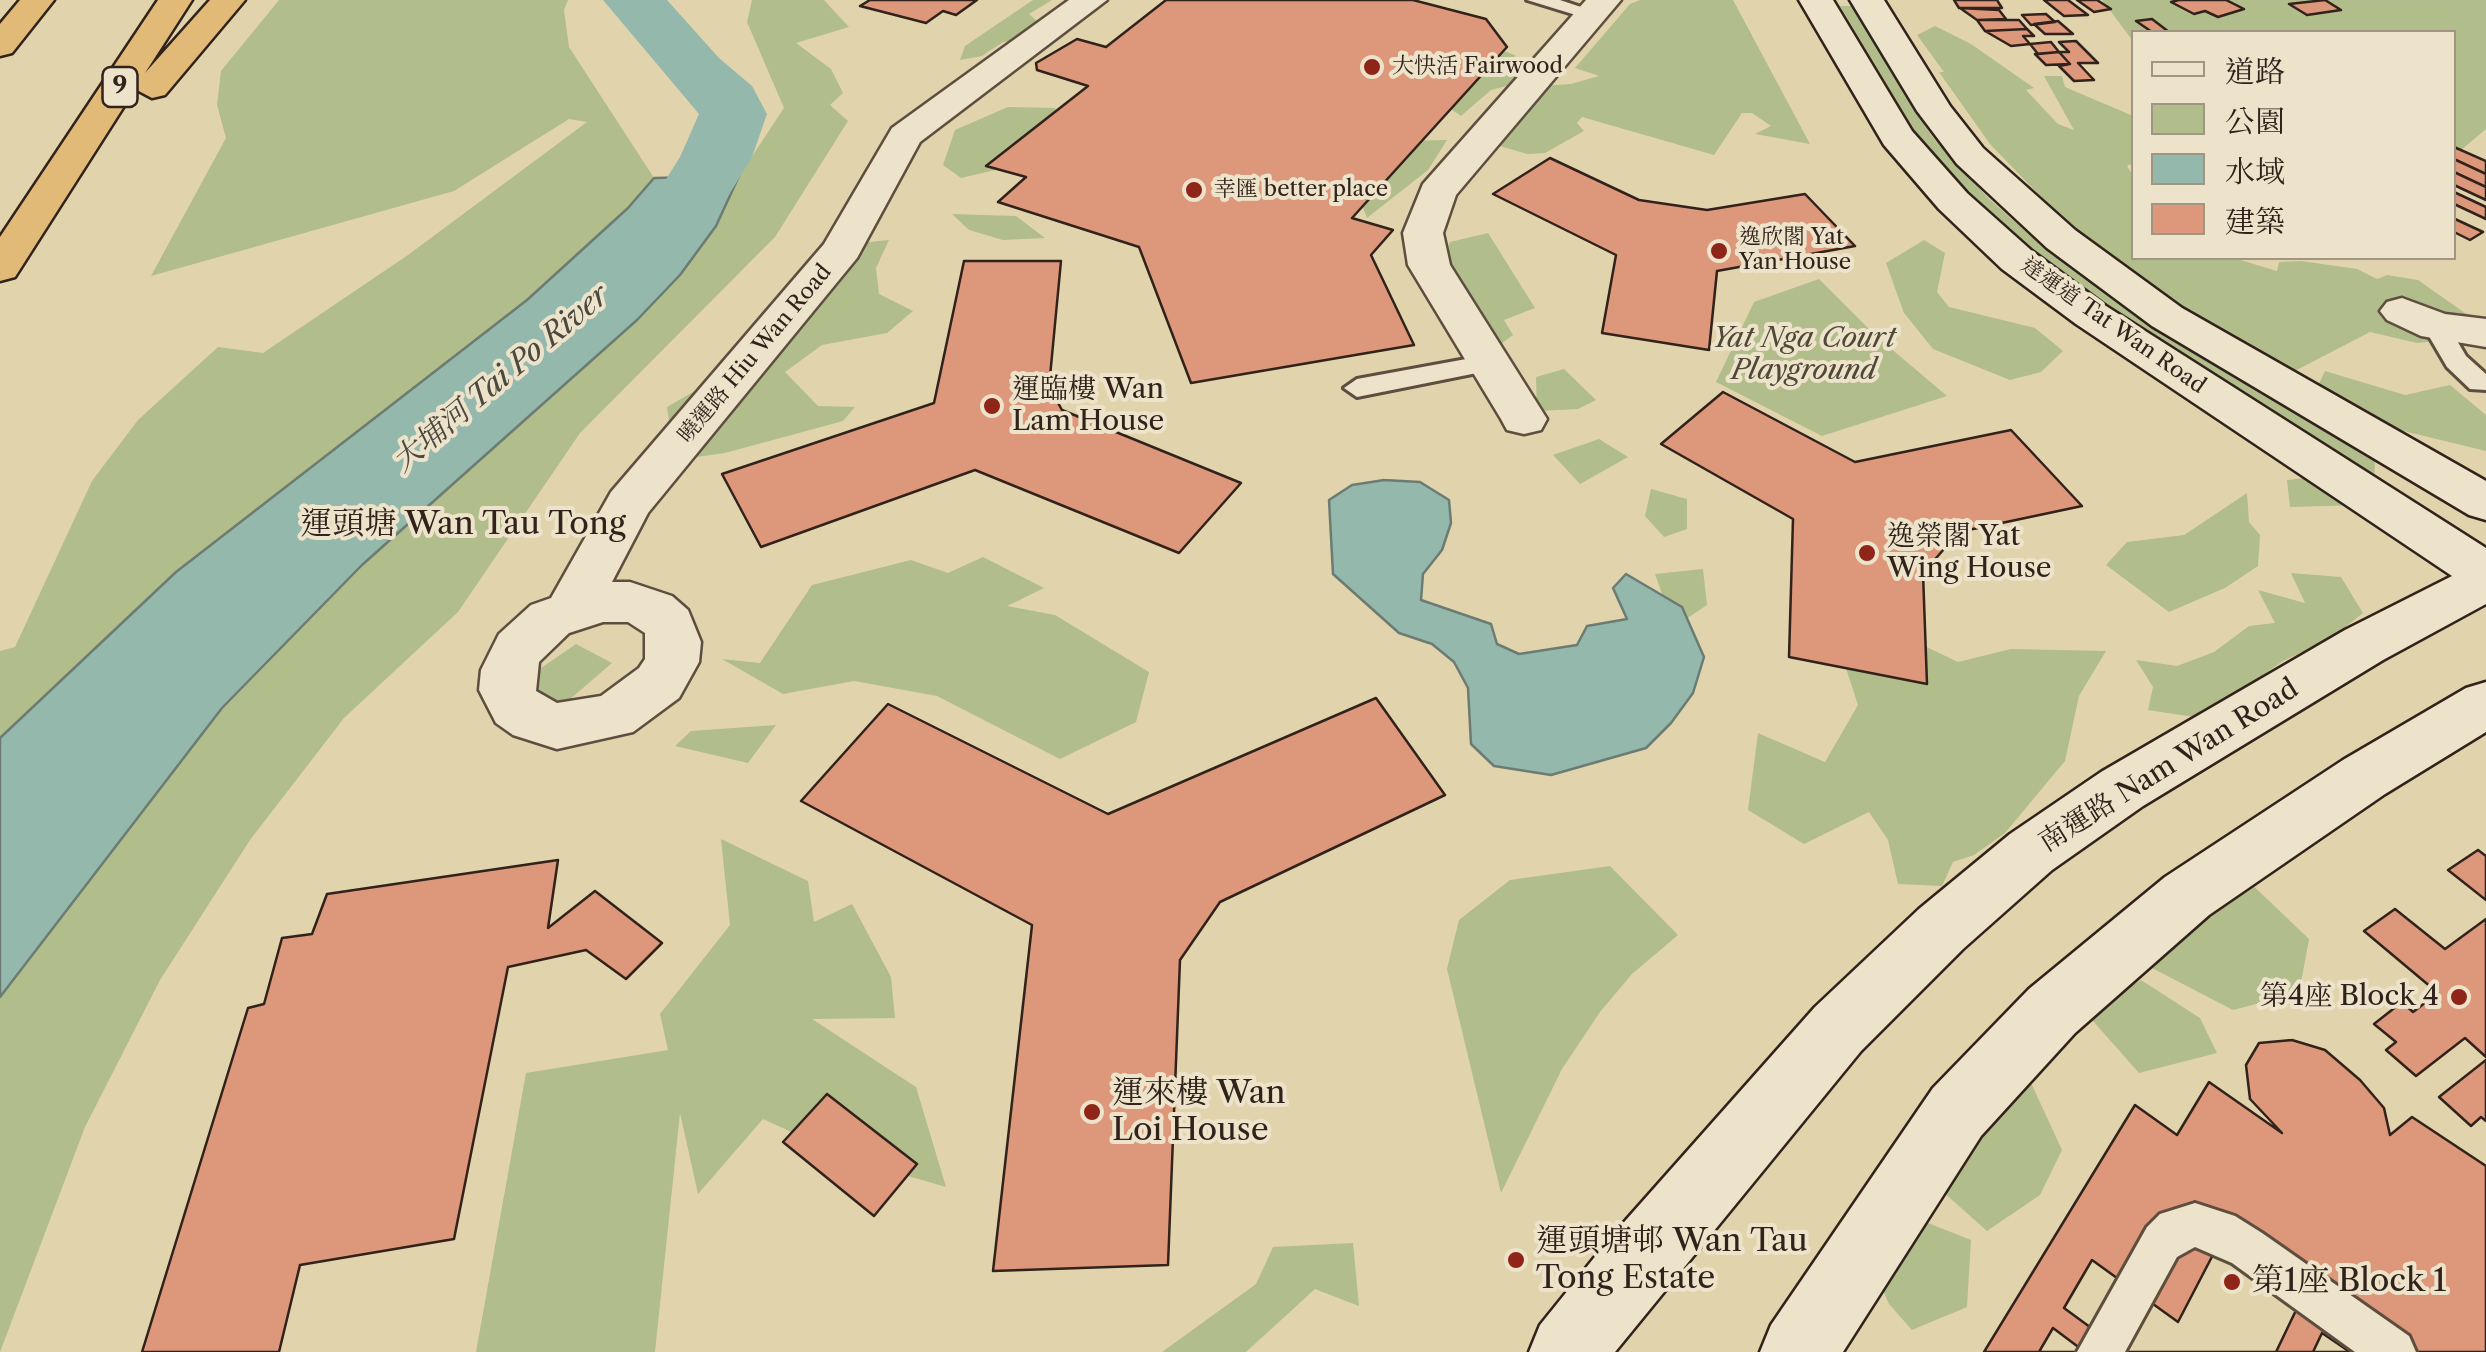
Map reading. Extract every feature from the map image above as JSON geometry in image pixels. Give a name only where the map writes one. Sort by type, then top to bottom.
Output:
[{"type":"highway","points":[[0,46],[37,0]]},
{"type":"highway","name":"9","points":[[0,268],[175,0]]},
{"type":"highway","points":[[64,173],[145,94],[228,0]]},
{"type":"main road","name":"曉運路 Hiu Wan Road","points":[[572,609],[628,504],[842,249],[906,136],[1090,0]]},
{"type":"main road","name":"達運道 Tat Wan Road","points":[[1816,0],[1897,137],[1952,201],[2017,260],[2124,336],[2486,573]]},
{"type":"main road","name":"達運道 Tat Wan Road","points":[[1867,0],[1935,111],[1970,156],[2060,239],[2167,317],[2486,504]]},
{"type":"main road","points":[[1524,420],[1430,265],[1424,233],[1438,192],[1598,7]]},
{"type":"main road","points":[[2419,319],[2486,332]]},
{"type":"main road","name":"南運路 Nam Wan Road","points":[[1567,1352],[1636,1264],[1838,1029],[1940,929],[2031,852],[2122,789],[2348,655],[2486,582]]},
{"type":"main road","points":[[1798,1352],[1957,1112],[2052,1011],[2187,896],[2364,777],[2486,704]]},
{"type":"lane","points":[[1536,0],[1598,7]]},
{"type":"lane","points":[[2419,319],[2480,383]]},
{"type":"lane","points":[[1357,388],[1488,364]]},
{"type":"lane","points":[[2100,1352],[2162,1242],[2176,1229],[2195,1225],[2220,1232],[2247,1248],[2393,1352]]},
{"type":"green space","points":[[279,0],[568,0],[564,10],[569,47],[654,178],[628,208],[527,300],[176,572],[0,738],[0,651],[15,647],[92,481],[138,420],[218,347],[263,353],[408,255],[587,122],[569,119],[454,191],[151,276],[226,138],[217,105],[221,71]]},
{"type":"green space","points":[[752,0],[824,0],[849,27],[796,43],[831,69],[843,93],[830,105],[848,121],[775,237],[580,433],[458,612],[344,718],[250,840],[160,980],[85,1127],[0,1352],[0,997],[222,708],[362,565],[637,320],[716,226],[739,176],[784,108],[747,22]]},
{"type":"green space","points":[[1033,0],[1052,0],[1029,14],[1040,24],[1023,39],[1003,42],[982,56],[960,60],[965,46]]},
{"type":"green space","points":[[1640,0],[1733,0],[1810,144],[1755,134],[1771,126],[1752,113],[1742,113],[1714,155],[1582,117],[1577,123],[1584,131],[1545,153],[1527,154],[1490,143],[1511,88],[1571,84],[1599,76],[1575,68],[1630,4]]},
{"type":"green space","points":[[2102,0],[2486,0],[2486,129],[2456,154],[2456,30],[2131,30],[2131,38]]},
{"type":"green space","points":[[1840,6],[1853,6],[1931,135],[1987,197],[2051,254],[2081,275],[2075,249],[2375,458],[2374,493],[2363,505],[2290,507],[2287,480],[2315,477],[2190,358],[2179,352],[2123,353],[2035,254],[1971,197],[1917,136]]},
{"type":"green space","points":[[1935,26],[1971,44],[2034,88],[2026,90],[2058,124],[2074,130],[2044,76],[2062,76],[2065,87],[2131,115],[2131,164],[2127,166],[2131,173],[2131,260],[2241,260],[2277,271],[2279,262],[2301,261],[2357,269],[2377,279],[2387,275],[2418,280],[2465,313],[2486,320],[2474,338],[2417,343],[2370,332],[2287,375],[2140,283],[2067,224],[1990,144],[1917,35]]},
{"type":"green space","points":[[1492,47],[1515,55],[1518,83],[1491,90],[1461,116],[1442,103]]},
{"type":"green space","points":[[1008,107],[1055,108],[1065,129],[1012,166],[961,178],[943,165],[955,130]]},
{"type":"green space","points":[[1447,140],[1428,170],[1367,218],[1355,187],[1401,141]]},
{"type":"green space","points":[[952,214],[1016,216],[1045,238],[1003,240],[969,230]]},
{"type":"green space","points":[[1488,233],[1535,308],[1504,320],[1513,335],[1489,353],[1432,293],[1450,242]]},
{"type":"green space","points":[[889,240],[876,268],[879,294],[913,311],[887,333],[822,345],[785,372],[818,406],[855,407],[843,421],[725,453],[675,460],[667,407],[743,363],[841,245]]},
{"type":"green space","points":[[1924,240],[1945,253],[1937,292],[1949,307],[2035,328],[2063,351],[2041,372],[2010,380],[1933,349],[1904,313],[1886,263]]},
{"type":"green space","name":"Yat Nga Court Playground","points":[[1819,279],[1876,336],[1947,396],[1822,436],[1716,382],[1754,302]]},
{"type":"green space","points":[[1564,369],[1596,400],[1578,409],[1537,411],[1536,377]]},
{"type":"green space","points":[[2325,371],[2405,395],[2450,385],[2486,415],[2486,451],[2395,429],[2316,390]]},
{"type":"green space","points":[[1599,439],[1628,457],[1580,484],[1553,455]]},
{"type":"green space","points":[[1651,489],[1687,499],[1687,529],[1664,537],[1645,516]]},
{"type":"green space","points":[[2247,493],[2249,522],[2260,535],[2258,566],[2225,588],[2169,612],[2106,565],[2127,542],[2184,535]]},
{"type":"green space","points":[[983,557],[1044,588],[1007,606],[1055,615],[1149,672],[1136,722],[1060,759],[937,696],[854,681],[783,694],[722,659],[760,663],[812,585],[911,560],[948,573]]},
{"type":"green space","points":[[1703,569],[1707,605],[1674,627],[1655,574]]},
{"type":"green space","points":[[2291,573],[2341,577],[2363,613],[2330,639],[2283,661],[2201,718],[2148,710],[2153,687],[2136,660],[2177,666],[2214,652],[2249,626],[2275,623],[2258,590],[2305,603]]},
{"type":"green space","points":[[1876,623],[1958,662],[2011,649],[2106,651],[2079,696],[2065,761],[2005,833],[1974,855],[1953,862],[1942,886],[1898,884],[1888,840],[1869,812],[1804,844],[1748,810],[1758,733],[1825,762],[1858,705],[1838,644]]},
{"type":"green space","points":[[576,644],[612,663],[569,700],[503,723],[487,705]]},
{"type":"green space","points":[[776,725],[748,763],[675,746],[691,731]]},
{"type":"green space","points":[[721,839],[808,881],[814,922],[852,904],[891,977],[895,1018],[812,1019],[916,1087],[946,1187],[853,1160],[763,1119],[698,1194],[680,1113],[655,1352],[476,1352],[526,1073],[668,1050],[660,1014],[730,925]]},
{"type":"green space","points":[[1610,866],[1678,935],[1632,974],[1600,1012],[1562,1069],[1501,1193],[1447,969],[1459,920],[1510,880]]},
{"type":"green space","points":[[2244,877],[2309,939],[2299,993],[2233,1010],[2152,968],[2123,917],[2181,923],[2210,916]]},
{"type":"green space","points":[[2141,980],[2200,1018],[2217,1053],[2139,1073],[2085,1012]]},
{"type":"green space","points":[[2032,1085],[2062,1150],[2040,1195],[1987,1231],[1896,1150],[1998,1088]]},
{"type":"green space","points":[[1900,1212],[1971,1240],[1967,1307],[1912,1330],[1889,1304],[1849,1214]]},
{"type":"green space","points":[[1353,1243],[1359,1306],[1315,1289],[1246,1352],[1162,1352],[1256,1284],[1273,1247]]},
{"type":"water","points":[[739,176],[716,226],[680,275],[637,320],[362,565],[222,708],[0,997],[0,738],[176,572],[527,300],[628,208],[654,178]]},
{"type":"water","points":[[1384,480],[1420,482],[1449,500],[1451,523],[1442,550],[1423,574],[1421,600],[1491,624],[1497,644],[1519,654],[1577,645],[1587,626],[1627,619],[1613,588],[1626,574],[1682,607],[1704,657],[1693,693],[1671,723],[1646,748],[1551,775],[1494,766],[1471,744],[1468,688],[1454,662],[1432,644],[1399,633],[1333,574],[1329,500],[1352,485]]},
{"type":"building","points":[[870,0],[977,0],[956,15],[943,11],[926,23],[860,6]]},
{"type":"building","name":"幸匯 better place","points":[[1166,0],[1413,0],[1486,19],[1507,47],[1352,218],[1393,230],[1371,255],[1414,345],[1191,383],[1139,247],[998,202],[1026,177],[986,166],[1088,86],[1037,70],[1036,63],[1077,39],[1106,47]]},
{"type":"building","points":[[1954,0],[1997,0],[2002,8],[1959,8]]},
{"type":"building","points":[[2044,0],[2068,0],[2088,15],[2064,16]]},
{"type":"building","points":[[2077,0],[2097,0],[2111,9],[2094,12]]},
{"type":"building","points":[[2226,0],[2244,9],[2218,17],[2205,11],[2194,14],[2171,2]]},
{"type":"building","points":[[2325,0],[2341,10],[2307,15],[2289,4]]},
{"type":"building","points":[[1960,8],[1999,10],[2006,19],[1977,20]]},
{"type":"building","points":[[2046,14],[2055,22],[2031,25],[2022,15]]},
{"type":"building","points":[[2152,19],[2166,30],[2149,30],[2136,21]]},
{"type":"building","points":[[1977,20],[2019,20],[2027,29],[1985,31]]},
{"type":"building","points":[[2058,21],[2073,34],[2045,34],[2034,24]]},
{"type":"building","points":[[2027,29],[2034,36],[2023,36],[2030,44],[2011,46],[1985,31]]},
{"type":"building","points":[[2076,41],[2098,63],[2078,63],[2094,80],[2074,81],[2059,66],[2070,64],[2059,52],[2069,52],[2059,42]]},
{"type":"building","points":[[2051,42],[2059,52],[2038,54],[2030,44]]},
{"type":"building","points":[[2059,52],[2070,64],[2046,65],[2035,54]]},
{"type":"building","points":[[2456,148],[2486,161],[2486,174],[2456,160]]},
{"type":"building","name":"逸欣閣 Yat Yan House","points":[[1550,158],[1639,200],[1707,210],[1805,194],[1855,246],[1717,271],[1709,350],[1602,333],[1616,255],[1493,194]]},
{"type":"building","points":[[2456,160],[2486,174],[2486,187],[2456,173]]},
{"type":"building","points":[[2456,173],[2486,187],[2486,200],[2456,186]]},
{"type":"building","points":[[2456,193],[2486,207],[2486,219],[2456,205]]},
{"type":"building","points":[[2456,219],[2483,232],[2470,240],[2456,233]]},
{"type":"building","name":"運臨樓 Wan Lam House","points":[[964,261],[1061,261],[1049,387],[1062,410],[1241,483],[1179,553],[975,470],[761,547],[722,474],[934,403]]},
{"type":"building","name":"逸榮閣 Yat Wing House","points":[[1723,392],[1855,462],[2011,430],[2082,506],[1959,532],[1923,573],[1927,684],[1789,657],[1793,519],[1661,444]]},
{"type":"building","name":"運來樓 Wan Loi House","points":[[1376,698],[1445,795],[1220,902],[1180,960],[1168,1265],[993,1271],[1032,925],[801,801],[888,704],[1108,814]]},
{"type":"building","points":[[2478,850],[2486,856],[2486,900],[2448,870]]},
{"type":"building","points":[[558,860],[548,928],[595,891],[662,943],[626,979],[586,950],[508,967],[454,1239],[300,1265],[279,1352],[142,1352],[248,1008],[264,1004],[282,938],[312,934],[327,894]]},
{"type":"building","name":"第4座 Block 4","points":[[2395,909],[2445,949],[2486,919],[2486,1057],[2465,1038],[2416,1076],[2386,1050],[2396,1042],[2374,1024],[2402,1002],[2413,1012],[2438,993],[2364,931]]},
{"type":"building","points":[[2292,1040],[2325,1050],[2360,1080],[2384,1108],[2390,1135],[2412,1117],[2486,1166],[2486,1352],[1984,1352],[2135,1105],[2177,1135],[2209,1082],[2282,1133],[2250,1099],[2246,1065],[2259,1043]]},
{"type":"building","name":"第4座 Block 4","points":[[2486,1060],[2486,1121],[2481,1117],[2471,1126],[2439,1097]]},
{"type":"building","points":[[827,1094],[917,1164],[874,1216],[783,1142]]},
{"type":"building","name":"第1座 Block 1","points":[[2216,1249],[2299,1304],[2276,1352],[2124,1352],[2064,1308],[2092,1260],[2178,1322]]},
{"type":"building","points":[[2053,1328],[2085,1352],[2039,1352]]},
{"type":"building","name":"第1座 Block 1","points":[[2322,1333],[2350,1352],[2313,1352]]},
{"type":"waterway","name":"大埔河 Tai Po River","points":[[614,285],[682,213],[716,157],[733,114],[728,100],[696,72],[634,0]]},
{"type":"place","name":"大快活 Fairwood","points":[[1372,67]]},
{"type":"place","name":"幸匯 better place","points":[[1194,190]]},
{"type":"place","name":"逸欣閣 Yat Yan House","points":[[1719,251]]},
{"type":"place","name":"運臨樓 Wan Lam House","points":[[992,406]]},
{"type":"place","name":"逸榮閣 Yat Wing House","points":[[1867,553]]},
{"type":"place","name":"第4座 Block 4","points":[[2459,997]]},
{"type":"place","name":"運來樓 Wan Loi House","points":[[1092,1112]]},
{"type":"place","name":"運頭塘邨 Wan Tau Tong Estate","points":[[1516,1260]]},
{"type":"place","name":"第1座 Block 1","points":[[2232,1282]]},
{"type":"district","name":"運頭塘 Wan Tau Tong","points":[[463,525]]}]
